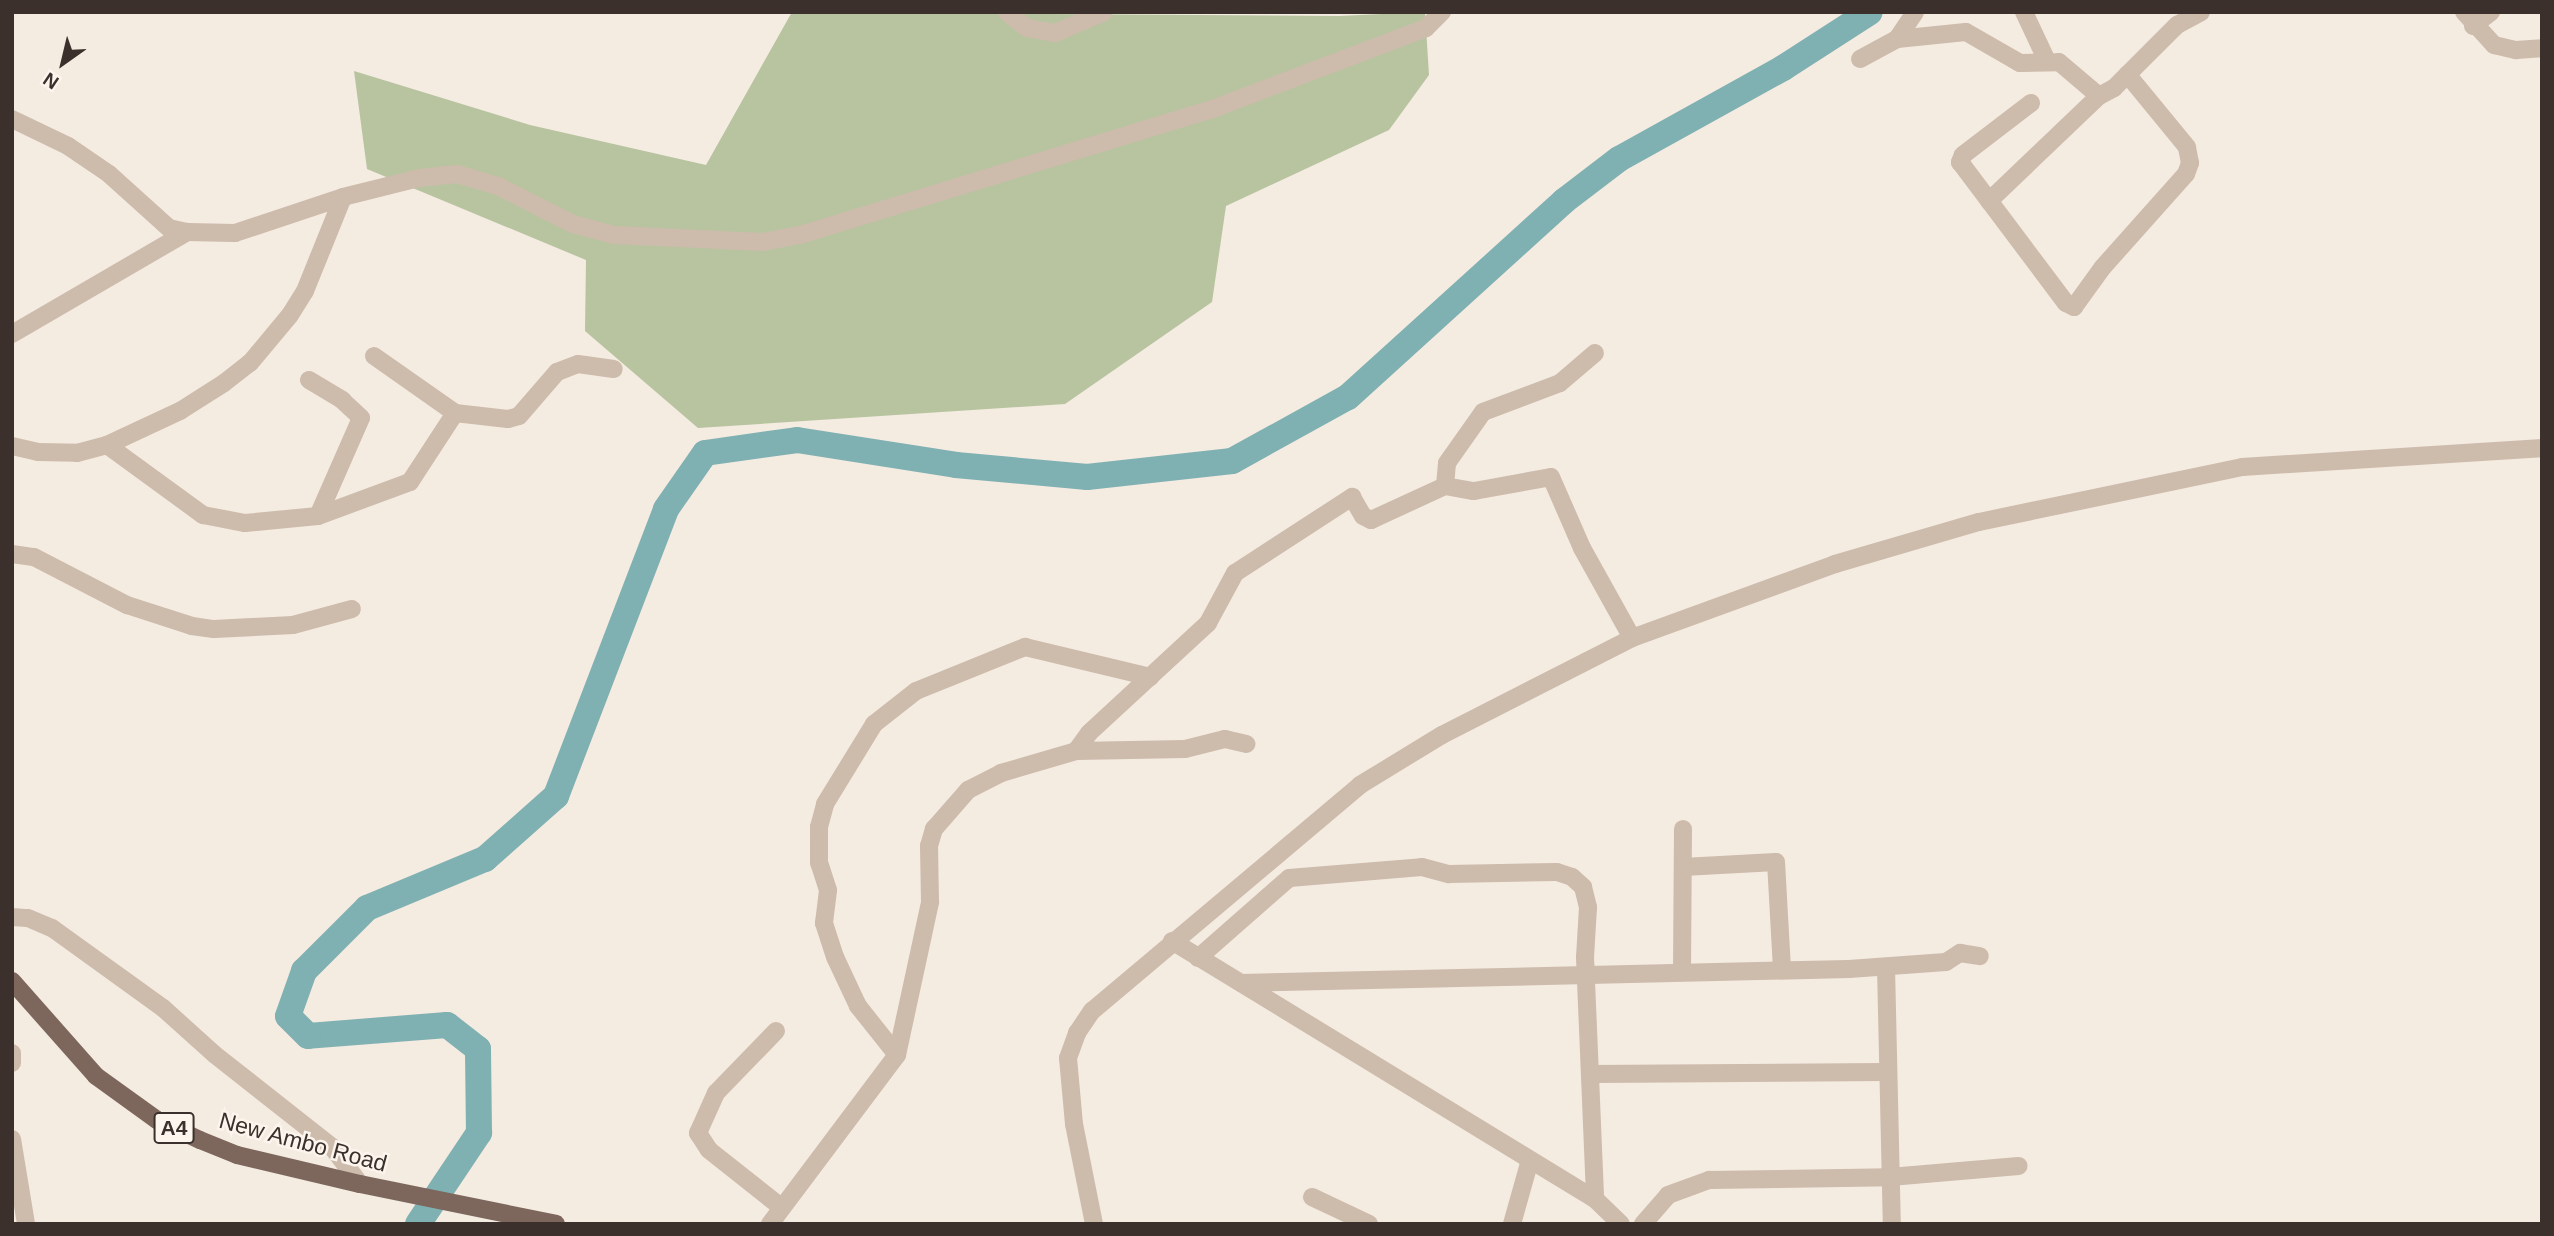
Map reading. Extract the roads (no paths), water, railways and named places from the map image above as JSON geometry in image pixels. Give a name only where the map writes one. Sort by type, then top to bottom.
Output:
[{"type":"main road","name":"New Ambo Road","points":[[12,981],[69,1051],[122,1097],[157,1120],[237,1155],[385,1190],[556,1224]]},
{"type":"street","points":[[1007,12],[1027,28],[1055,33],[1104,12]]},
{"type":"street","points":[[12,118],[68,146],[109,174],[169,228],[187,232],[235,233],[343,197],[419,178],[457,174],[498,186],[573,224],[614,235],[763,242],[783,239],[1210,110],[1426,28],[1442,12]]},
{"type":"street","points":[[1897,39],[1915,12]]},
{"type":"street","points":[[2024,12],[2047,61]]},
{"type":"street","points":[[1989,201],[2177,25],[2201,12]]},
{"type":"street","points":[[2491,12],[2469,19],[2494,45],[2516,50],[2542,48]]},
{"type":"street","points":[[1860,59],[1897,39],[1966,32],[2020,63],[2047,61],[2071,69],[2099,96]]},
{"type":"street","points":[[2031,103],[1961,158],[1961,167],[2066,303],[2078,304],[2103,267],[2186,174],[2190,163],[2187,147],[2127,74]]},
{"type":"street","points":[[12,446],[38,452],[77,453],[107,445],[180,411],[250,363],[305,291],[343,197]]},
{"type":"street","points":[[12,334],[187,232]]},
{"type":"street","points":[[1445,486],[1447,463],[1483,412],[1560,383],[1595,353]]},
{"type":"street","points":[[374,356],[455,413],[508,419],[519,416],[557,372],[578,364],[614,369]]},
{"type":"street","points":[[309,380],[342,400],[361,418],[318,516]]},
{"type":"street","points":[[107,445],[203,515],[245,523],[318,516],[410,482],[455,413]]},
{"type":"street","points":[[1094,1224],[1074,1124],[1068,1058],[1077,1032],[1092,1011],[1172,941],[1360,785],[1442,735],[1632,638],[1835,564],[1979,522],[2228,469],[2311,460],[2542,448]]},
{"type":"street","points":[[1076,751],[1208,623],[1235,573],[1352,497],[1363,516],[1371,520],[1445,486],[1475,491],[1551,477],[1582,548],[1632,638]]},
{"type":"street","points":[[12,554],[46,562],[127,605],[192,626],[214,629],[293,625],[311,617],[352,609]]},
{"type":"street","points":[[897,1055],[858,1006],[835,957],[824,922],[828,890],[819,863],[819,827],[825,804],[874,724],[916,691],[1025,647],[1150,677]]},
{"type":"street","points":[[770,1224],[780,1207],[860,1109],[897,1055],[930,902],[927,861],[934,829],[968,790],[1001,773],[1076,751],[1185,749],[1225,739],[1246,744]]},
{"type":"street","points":[[1682,971],[1683,829]]},
{"type":"street","points":[[1683,867],[1776,862],[1782,969]]},
{"type":"street","points":[[1198,958],[1289,878],[1422,867],[1449,874],[1557,872],[1580,882],[1586,899],[1595,1199]]},
{"type":"street","points":[[12,917],[28,918],[52,928],[163,1008],[214,1054],[332,1147],[360,1184]]},
{"type":"street","points":[[1172,941],[1595,1199],[1621,1224]]},
{"type":"street","points":[[1241,983],[1886,967],[1946,962],[1960,953],[1980,956]]},
{"type":"street","points":[[1886,967],[1886,1072],[1892,1224]]},
{"type":"street","points":[[776,1031],[716,1093],[698,1133],[709,1150],[780,1207]]},
{"type":"street","points":[[12,1052],[12,1063]]},
{"type":"street","points":[[1592,1074],[1886,1072]]},
{"type":"street","points":[[12,1139],[26,1224]]},
{"type":"street","points":[[1512,1224],[1530,1160]]},
{"type":"street","points":[[1643,1224],[1668,1195],[1709,1180],[1890,1177],[2019,1166]]},
{"type":"street","points":[[1312,1197],[1368,1224]]},
{"type":"waterway","points":[[418,1224],[479,1133],[478,1049],[447,1025],[308,1036],[288,1016],[304,971],[367,908],[485,859],[556,796],[666,509],[705,453],[797,440],[956,465],[1087,477],[1232,461],[1348,397],[1564,201],[1619,159],[1783,68],[1870,12]]}]
